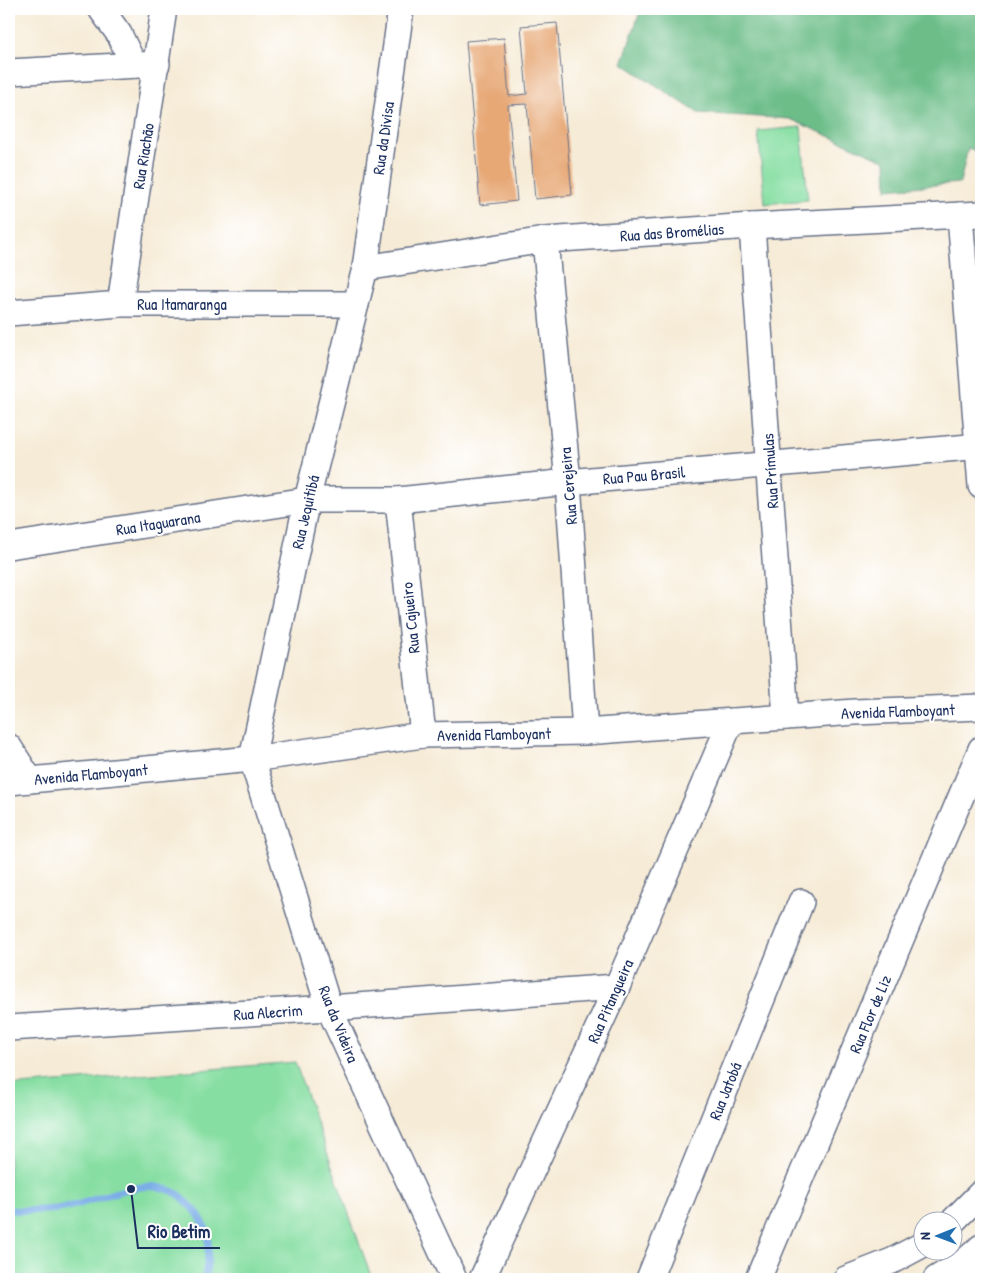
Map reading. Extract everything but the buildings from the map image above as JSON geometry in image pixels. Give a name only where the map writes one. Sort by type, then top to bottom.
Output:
[{"type":"street","points":[[102,9],[119,34],[146,65]]},
{"type":"street","name":"Rua Riachão","points":[[120,304],[146,65],[164,9]]},
{"type":"street","name":"Rua da Divisa","points":[[365,268],[401,9]]},
{"type":"street","points":[[9,72],[146,65]]},
{"type":"street","points":[[970,214],[981,486]]},
{"type":"street","name":"Rua das Bromélias","points":[[365,268],[545,240],[970,214]]},
{"type":"street","name":"Rua Prímulas","points":[[752,226],[786,717]]},
{"type":"street","name":"Rua Cerejeira","points":[[545,240],[568,482],[585,732]]},
{"type":"street","name":"Rua Jequitibá","points":[[252,758],[307,500],[365,268]]},
{"type":"street","name":"Rua Itamaranga","points":[[9,313],[120,304],[356,304]]},
{"type":"street","name":"Rua Pau Brasil","points":[[307,500],[398,500],[568,482],[980,446]]},
{"type":"street","name":"Rua Itaguarana","points":[[9,546],[307,500]]},
{"type":"street","name":"Rua Cajueiro","points":[[398,500],[423,735]]},
{"type":"street","name":"Avenida Flamboyant","points":[[20,781],[252,758],[423,735],[585,732],[855,712],[981,707]]},
{"type":"street","name":"Rua Pitangueira","points":[[482,1279],[617,986],[731,721]]},
{"type":"street","points":[[9,747],[20,781]]},
{"type":"street","name":"Rua Flor de Liz","points":[[758,1279],[981,749]]},
{"type":"street","name":"Rua da Videira","points":[[252,758],[329,1008],[454,1279]]},
{"type":"street","name":"Rua Jatobá","points":[[649,1279],[801,902]]},
{"type":"street","name":"Rua Alecrim","points":[[9,1028],[329,1008],[617,986]]},
{"type":"street","points":[[962,1212],[981,1193]]},
{"type":"street","points":[[846,1279],[892,1261],[912,1250]]},
{"type":"street","points":[[936,1279],[974,1263]]},
{"type":"green space","points":[[641,9],[981,9],[981,153],[968,148],[960,183],[887,189],[886,161],[790,119],[698,113],[622,63]]},
{"type":"green space","points":[[801,127],[808,200],[765,204],[758,131]]},
{"type":"green space","points":[[295,1062],[372,1279],[9,1279],[9,1086]]},
{"type":"waterway","points":[[9,1210],[56,1209],[77,1205],[135,1188],[150,1186],[164,1188],[182,1197],[204,1224],[208,1241],[205,1279]]},
{"type":"place","name":"Rio Betim","points":[[131,1189]]}]
